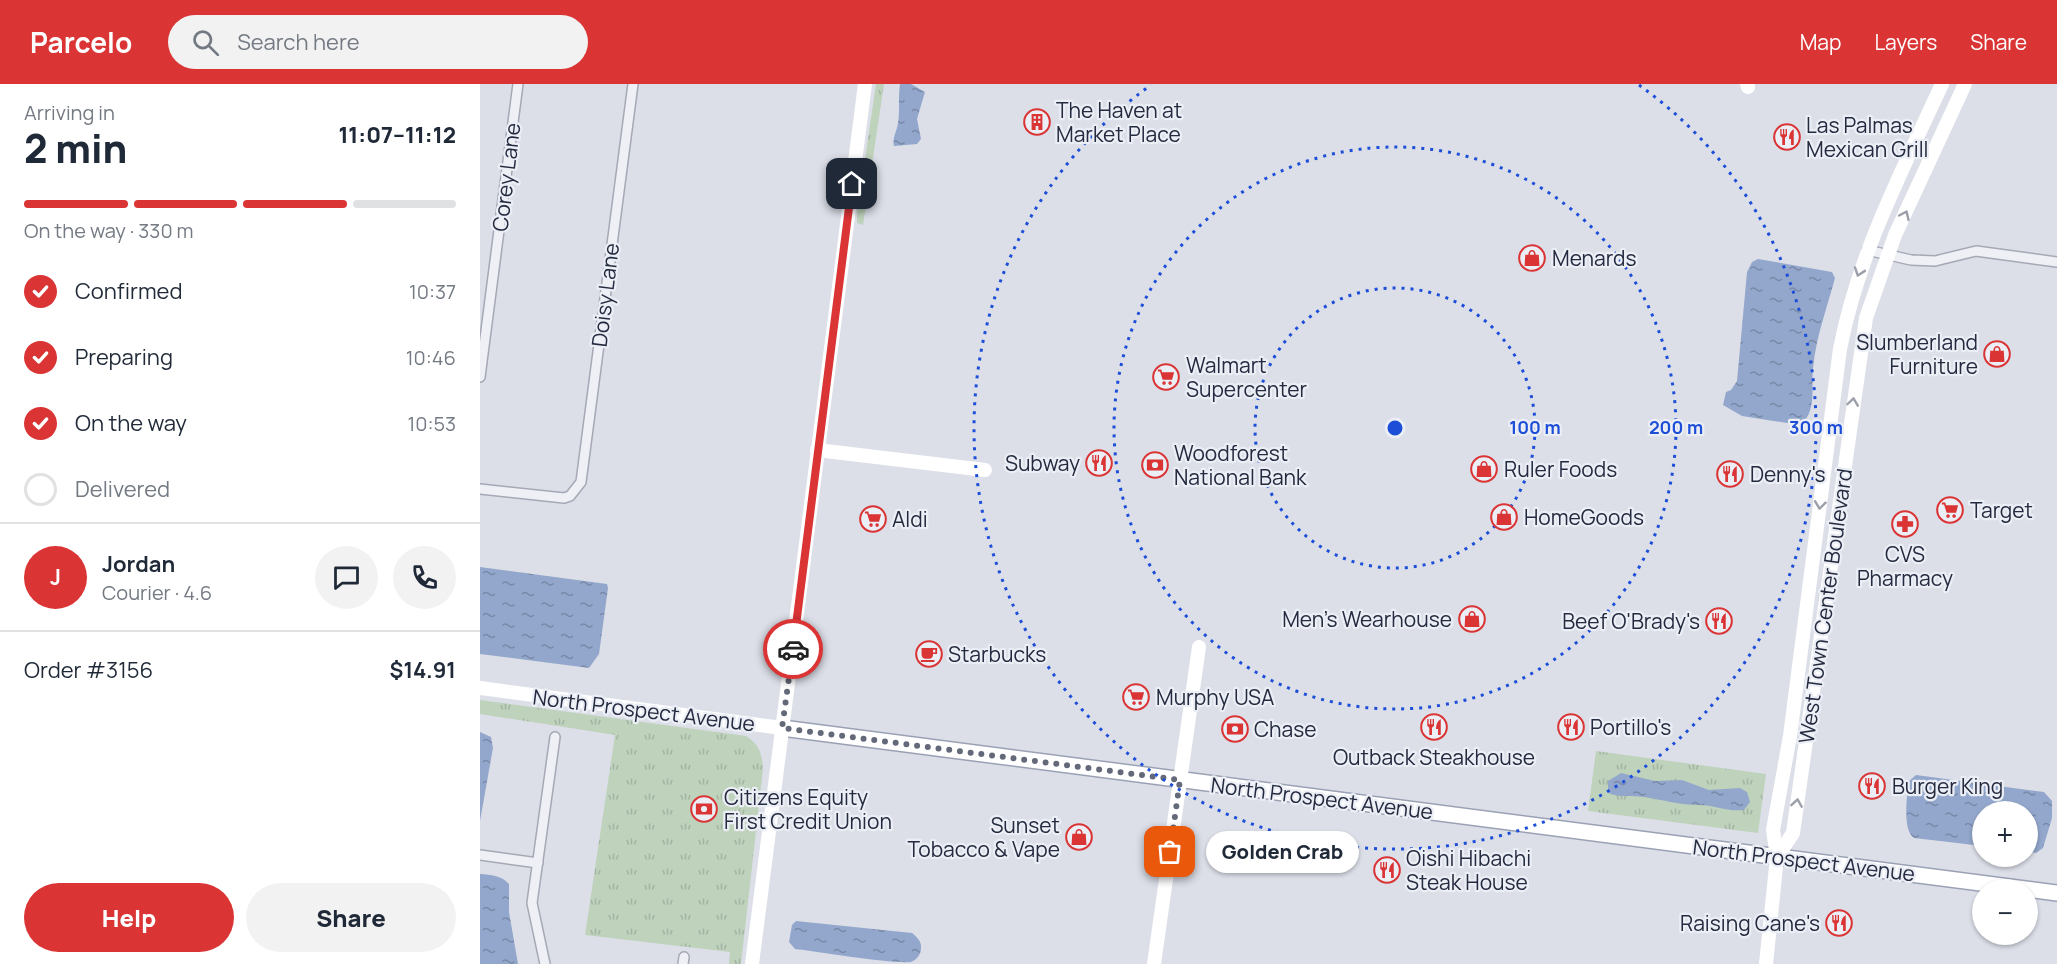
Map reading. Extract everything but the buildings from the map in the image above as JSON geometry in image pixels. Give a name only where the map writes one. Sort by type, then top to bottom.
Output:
[{"type":"main road","points":[[752,964],[865,84]]},
{"type":"main road","name":"West Town Center Boulevard","points":[[1766,964],[1778,856],[1773,830],[1795,698],[1839,349],[1853,290],[1867,250],[1942,84]]},
{"type":"main road","name":"West Town Center Boulevard","points":[[1778,856],[1793,833],[1860,353],[1872,297],[1888,253],[1965,84]]},
{"type":"main road","points":[[817,450],[985,470]]},
{"type":"main road","points":[[1154,964],[1199,647]]},
{"type":"main road","name":"North Prospect Avenue","points":[[480,688],[2057,893]]},
{"type":"street","name":"Corey Lane","points":[[480,376],[518,84]]},
{"type":"street","name":"Doisy Lane","points":[[480,489],[564,498],[576,491],[581,482],[633,84]]},
{"type":"street","points":[[1867,250],[1911,260],[1935,261],[1976,250],[2057,262]]},
{"type":"street","points":[[545,964],[532,903],[555,737]]},
{"type":"street","points":[[480,855],[538,863]]},
{"type":"green space","points":[[876,84],[884,84],[863,225],[857,223],[857,214]]},
{"type":"green space","points":[[480,700],[746,736],[757,746],[761,754],[763,769],[741,964],[729,964],[730,952],[585,935],[615,735],[480,714]]},
{"type":"green space","points":[[1596,751],[1766,774],[1758,833],[1588,811]]},
{"type":"water","points":[[900,84],[911,84],[925,92],[917,119],[921,139],[917,144],[894,146],[899,118]]},
{"type":"water","points":[[1758,259],[1832,272],[1835,278],[1817,345],[1811,407],[1800,425],[1742,416],[1723,405],[1726,392],[1731,390],[1737,381],[1747,272],[1752,262]]},
{"type":"water","points":[[480,567],[607,584],[599,654],[589,668],[480,654]]},
{"type":"water","points":[[480,732],[491,737],[493,748],[480,821]]},
{"type":"water","points":[[1621,773],[1655,781],[1682,780],[1709,790],[1740,788],[1747,792],[1750,802],[1744,810],[1732,810],[1608,793],[1608,781]]},
{"type":"water","points":[[1916,775],[2044,792],[2052,801],[2052,818],[2043,848],[2038,852],[2038,801],[1972,801],[1972,845],[1914,838],[1908,828],[1906,812],[1909,781]]},
{"type":"water","points":[[480,874],[499,877],[509,884],[509,912],[518,964],[480,964]]},
{"type":"water","points":[[796,921],[912,933],[920,942],[921,950],[913,961],[901,962],[795,949],[789,942],[792,925]]},
{"type":"way so far","points":[[793,649],[782,728],[1180,780],[1170,852]]},
{"type":"place","name":"The Haven at Market Place","points":[[1037,122]]},
{"type":"place","name":"Las Palmas Mexican Grill","points":[[1787,137]]},
{"type":"place","name":"Menards","points":[[1532,258]]},
{"type":"place","name":"Slumberland Furniture","points":[[1997,354]]},
{"type":"place","name":"Walmart Supercenter","points":[[1166,377]]},
{"type":"place","name":"Subway","points":[[1099,463]]},
{"type":"place","name":"Woodforest National Bank","points":[[1155,465]]},
{"type":"place","name":"Ruler Foods","points":[[1484,469]]},
{"type":"place","name":"Denny's","points":[[1730,474]]},
{"type":"place","name":"Target","points":[[1950,510]]},
{"type":"place","name":"HomeGoods","points":[[1504,517]]},
{"type":"place","name":"Aldi","points":[[873,519]]},
{"type":"place","name":"CVS Pharmacy","points":[[1905,524]]},
{"type":"place","name":"Men's Wearhouse","points":[[1472,619]]},
{"type":"place","name":"Beef O'Brady's","points":[[1719,621]]},
{"type":"place","name":"Starbucks","points":[[929,654]]},
{"type":"place","name":"Murphy USA","points":[[1136,697]]},
{"type":"place","name":"Outback Steakhouse","points":[[1434,727]]},
{"type":"place","name":"Portillo's","points":[[1571,727]]},
{"type":"place","name":"Chase","points":[[1235,729]]},
{"type":"place","name":"Burger King","points":[[1872,786]]},
{"type":"place","name":"Citizens Equity First Credit Union","points":[[704,809]]},
{"type":"place","name":"Sunset Tobacco & Vape","points":[[1079,837]]},
{"type":"place","name":"Golden Crab","points":[[1170,852]]},
{"type":"place","name":"Oishi Hibachi Steak House","points":[[1387,870]]},
{"type":"place","name":"Raising Cane's","points":[[1839,923]]},
{"type":"route","points":[[793,649],[852,184]]}]
